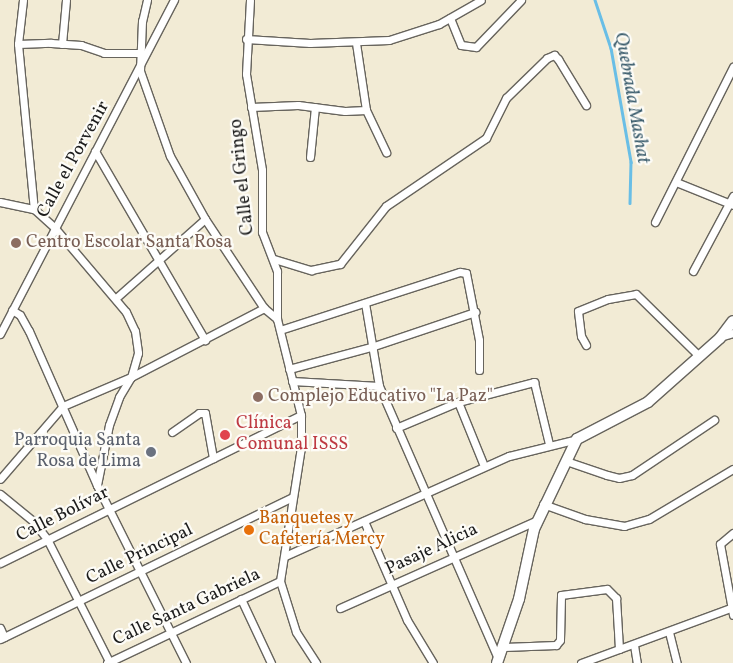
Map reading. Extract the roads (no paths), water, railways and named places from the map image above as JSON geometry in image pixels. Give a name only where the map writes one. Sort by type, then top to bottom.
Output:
[{"type":"street","points":[[23,0],[18,44],[34,210]]},
{"type":"street","points":[[62,44],[66,0]]},
{"type":"street","points":[[147,0],[140,53],[140,71],[170,156],[205,220],[264,308],[277,319]]},
{"type":"street","name":"Calle el Porvenir","points":[[0,334],[54,227],[140,71],[174,0]]},
{"type":"street","name":"Calle el Gringo","points":[[250,0],[246,39],[246,74],[262,170],[262,232],[274,259],[279,306],[277,319],[301,416],[301,448],[280,581]]},
{"type":"street","points":[[450,18],[461,46],[476,47],[521,0]]},
{"type":"street","points":[[246,39],[356,43],[388,40],[450,18],[478,1]]},
{"type":"street","points":[[356,43],[366,110],[386,152]]},
{"type":"street","points":[[18,44],[81,45],[104,53],[140,53]]},
{"type":"street","points":[[274,259],[311,270],[340,264],[386,206],[486,138],[506,98],[547,58],[554,55],[558,59],[586,105]]},
{"type":"street","points":[[655,222],[733,67]]},
{"type":"street","points":[[251,107],[282,104],[345,112],[366,110]]},
{"type":"street","points":[[310,158],[315,107]]},
{"type":"street","points":[[95,151],[156,260],[205,340]]},
{"type":"street","points":[[676,182],[732,201],[693,271]]},
{"type":"street","points":[[0,202],[34,210],[54,227],[116,298],[135,331],[138,362],[113,411],[97,485]]},
{"type":"street","points":[[116,298],[156,260],[205,220]]},
{"type":"street","points":[[280,330],[460,272],[466,273],[469,278],[475,312],[480,350],[479,370]]},
{"type":"street","points":[[586,344],[581,336],[578,311],[608,299],[636,294],[698,355]]},
{"type":"street","points":[[365,303],[374,346],[379,386],[498,661]]},
{"type":"street","points":[[0,478],[63,406],[131,377],[264,308]]},
{"type":"street","points":[[12,310],[20,315],[28,331],[97,485],[142,570],[170,633],[186,663]]},
{"type":"street","points":[[289,369],[374,346],[475,312]]},
{"type":"street","points":[[285,556],[484,466],[549,444],[577,439],[648,402],[698,355],[720,338],[733,321]]},
{"type":"street","points":[[720,338],[733,333]]},
{"type":"street","points":[[292,381],[379,386]]},
{"type":"street","points":[[396,428],[458,402],[534,382],[549,444]]},
{"type":"street","points":[[458,402],[484,466]]},
{"type":"street","points":[[172,432],[199,413],[204,413],[213,458]]},
{"type":"street","name":"Calle Bolívar","points":[[0,563],[109,508],[301,416]]},
{"type":"street","points":[[566,461],[619,478],[632,475],[714,420]]},
{"type":"street","points":[[498,661],[504,647],[543,504],[577,439]]},
{"type":"street","points":[[543,504],[585,519],[624,526],[649,518],[733,469]]},
{"type":"street","points":[[0,494],[33,521],[47,539],[108,662]]},
{"type":"street","name":"Calle Principal","points":[[2,638],[292,498]]},
{"type":"street","name":"Pasaje Alicia","points":[[340,608],[391,586],[452,556],[538,520]]},
{"type":"street","points":[[364,521],[391,586],[425,653],[433,663]]},
{"type":"street","points":[[581,663],[732,610],[730,577],[720,544],[733,533]]},
{"type":"street","points":[[280,581],[296,632],[316,663]]},
{"type":"street","name":"Calle Santa Gabriela","points":[[108,662],[280,581]]},
{"type":"street","points":[[504,647],[556,645],[560,640],[561,596],[607,589],[616,598],[619,649]]},
{"type":"street","points":[[241,600],[271,663]]},
{"type":"street","points":[[0,628],[2,638]]},
{"type":"street","points":[[669,632],[676,663]]},
{"type":"street","points":[[634,645],[637,663]]},
{"type":"waterway","name":"Quebrada Mashat","points":[[595,0],[611,48],[631,162],[630,203]]},
{"type":"place","name":"Centro Escolar Santa Rosa","points":[[16,243]]},
{"type":"place","name":"Complejo Educativo \"La Paz\"","points":[[258,397]]},
{"type":"place","name":"Clínica Comunal ISSS","points":[[225,435]]},
{"type":"place","name":"Parroquia Santa Rosa de Lima","points":[[151,452]]},
{"type":"place","name":"Banquetes y Cafetería Mercy","points":[[249,530]]}]
